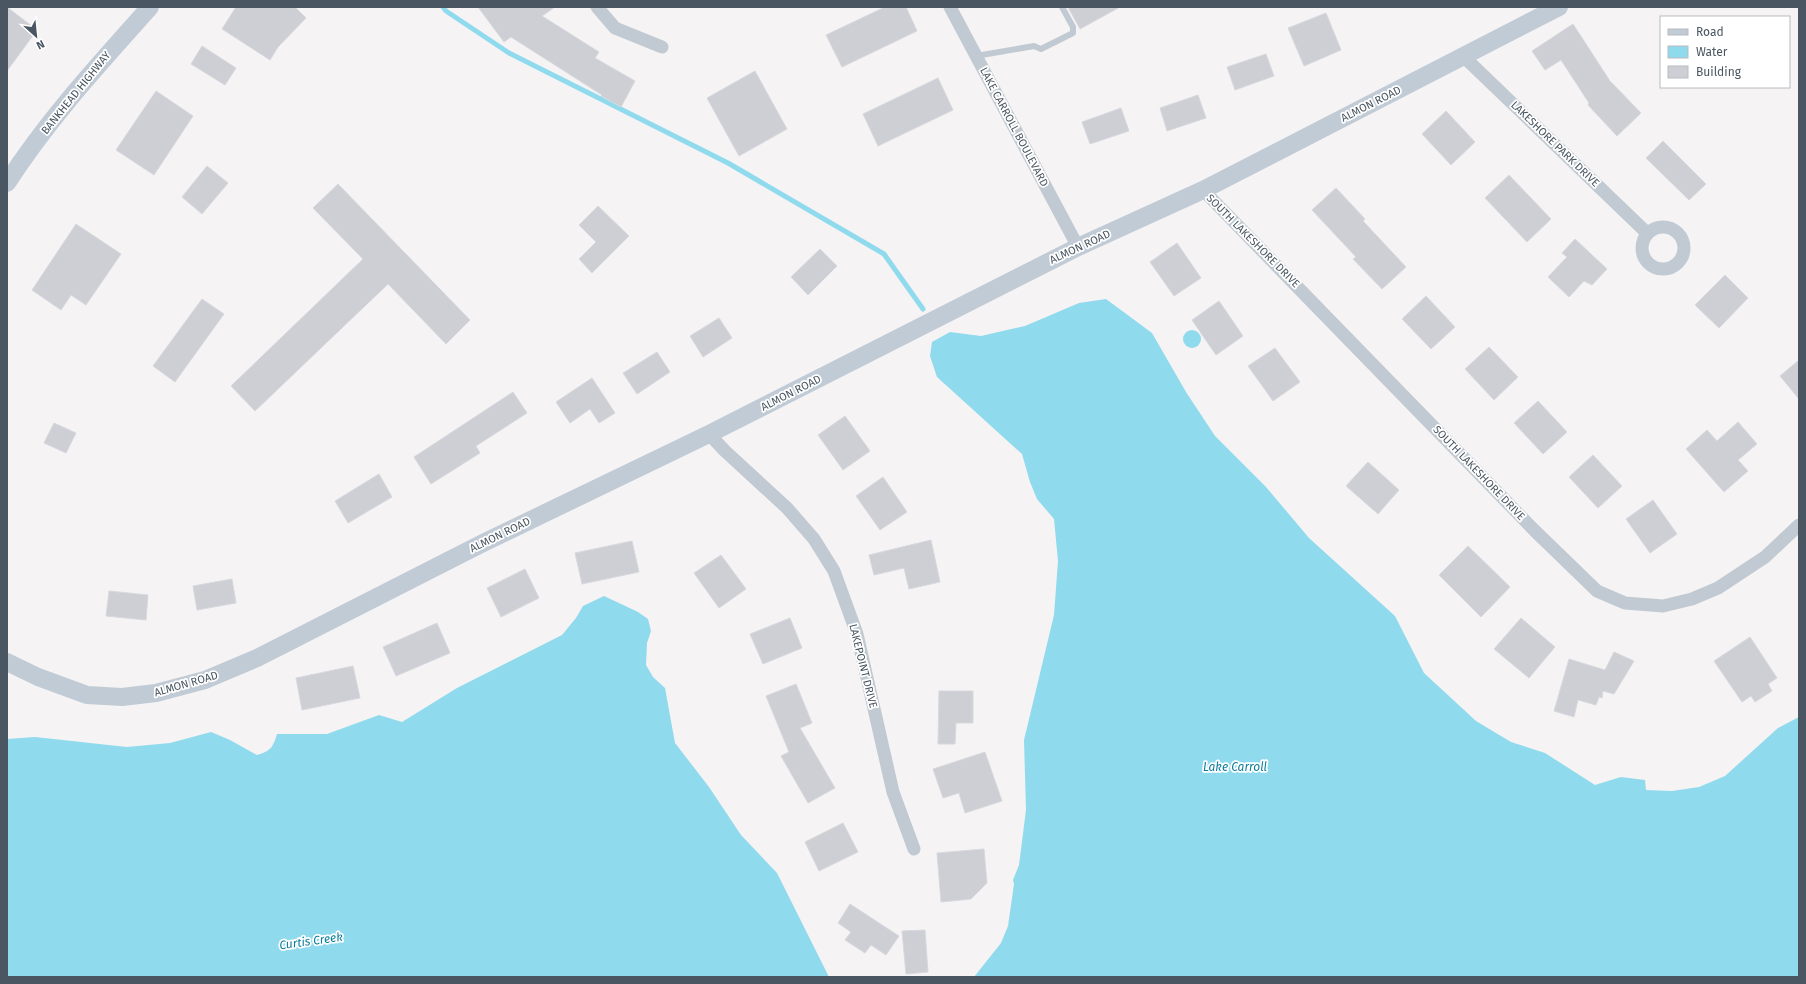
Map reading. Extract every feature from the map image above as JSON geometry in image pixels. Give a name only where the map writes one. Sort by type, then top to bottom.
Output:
[{"type":"street","name":"BANKHEAD HIGHWAY","points":[[7,183],[77,90],[150,7]]},
{"type":"street","points":[[597,7],[615,28],[662,47]]},
{"type":"street","name":"LAKE CARROLL BOULEVARD","points":[[950,7],[1078,247]]},
{"type":"street","name":"ALMON ROAD","points":[[7,662],[38,677],[87,695],[122,697],[156,693],[206,680],[257,658],[483,543],[709,434],[1078,247],[1202,190],[1559,7]]},
{"type":"street","name":"LAKESHORE PARK DRIVE","points":[[1463,56],[1648,232]]},
{"type":"street","name":"SOUTH LAKESHORE DRIVE","points":[[1202,190],[1534,530],[1597,591],[1626,603],[1663,606],[1692,599],[1718,588],[1765,557],[1799,525]]},
{"type":"street","name":"LAKEPOINT DRIVE","points":[[709,434],[725,451],[787,508],[814,539],[834,571],[857,634],[893,792],[914,849]]},
{"type":"lane","points":[[976,56],[1034,46],[1041,49],[1073,33],[1073,27],[1062,7]]},
{"type":"water","name":"Lake Carroll","points":[[1106,299],[1152,333],[1186,392],[1215,436],[1266,487],[1309,538],[1395,616],[1424,673],[1476,721],[1511,742],[1545,753],[1595,785],[1621,777],[1645,780],[1646,790],[1672,791],[1699,787],[1725,776],[1778,728],[1799,717],[1799,977],[974,977],[1001,943],[1008,926],[1014,884],[1013,880],[1019,865],[1026,810],[1024,740],[1054,615],[1058,561],[1054,519],[1037,499],[1030,482],[1022,454],[937,377],[930,356],[932,342],[950,332],[981,336],[1025,326],[1079,303]]},
{"type":"water","points":[[1188,330],[1196,330],[1201,335],[1199,346],[1196,348],[1188,348],[1183,343],[1183,335]]},
{"type":"water","name":"Curtis Creek","points":[[604,596],[638,612],[648,619],[651,631],[647,643],[646,665],[653,677],[665,688],[675,743],[709,787],[741,835],[777,873],[829,977],[7,977],[7,739],[35,737],[127,747],[170,743],[211,732],[230,740],[257,755],[271,748],[277,734],[327,734],[379,715],[402,722],[457,688],[562,635],[576,618],[583,606]]},
{"type":"building","points":[[7,7],[37,30],[7,71]]},
{"type":"building","points":[[236,7],[295,7],[306,18],[278,47],[270,60],[222,29]]},
{"type":"building","points":[[478,7],[555,7],[542,16],[599,52],[595,58],[635,81],[621,107],[601,96],[602,95],[511,37],[504,42]]},
{"type":"building","points":[[885,7],[906,7],[917,31],[842,67],[826,35]]},
{"type":"building","points":[[1068,7],[1120,7],[1080,29]]},
{"type":"building","points":[[1326,13],[1341,50],[1304,66],[1288,28]]},
{"type":"building","points":[[1573,24],[1610,81],[1641,113],[1617,136],[1588,105],[1589,103],[1561,60],[1545,70],[1532,51]]},
{"type":"building","points":[[202,46],[236,68],[225,85],[191,64]]},
{"type":"building","points":[[1266,54],[1274,76],[1235,90],[1227,67]]},
{"type":"building","points":[[755,71],[787,129],[739,156],[707,98]]},
{"type":"building","points":[[938,78],[953,110],[878,146],[863,114]]},
{"type":"building","points":[[156,91],[193,116],[154,175],[116,150]]},
{"type":"building","points":[[1198,95],[1206,118],[1167,131],[1160,108]]},
{"type":"building","points":[[1121,108],[1129,131],[1090,144],[1082,122]]},
{"type":"building","points":[[1446,111],[1475,142],[1451,165],[1422,134]]},
{"type":"building","points":[[1663,141],[1706,184],[1689,200],[1646,158]]},
{"type":"building","points":[[207,166],[228,183],[202,214],[182,197]]},
{"type":"building","points":[[1509,175],[1551,219],[1527,242],[1485,198]]},
{"type":"building","points":[[338,184],[470,320],[446,344],[388,284],[255,411],[231,386],[363,259],[313,208]]},
{"type":"building","points":[[1336,188],[1365,219],[1363,221],[1406,267],[1382,289],[1353,259],[1356,257],[1312,210]]},
{"type":"building","points":[[598,206],[629,236],[592,273],[579,259],[596,242],[579,225]]},
{"type":"building","points":[[76,224],[121,254],[86,305],[71,295],[61,310],[32,290]]},
{"type":"building","points":[[1575,239],[1607,269],[1592,285],[1584,281],[1569,297],[1548,277],[1567,257],[1562,253]]},
{"type":"building","points":[[1177,243],[1201,278],[1174,296],[1150,262]]},
{"type":"building","points":[[820,249],[837,266],[808,295],[791,277]]},
{"type":"building","points":[[1725,275],[1748,298],[1719,328],[1695,305]]},
{"type":"building","points":[[1426,296],[1455,327],[1431,349],[1402,319]]},
{"type":"building","points":[[202,299],[224,314],[175,382],[153,366]]},
{"type":"building","points":[[1219,301],[1243,336],[1216,355],[1192,320]]},
{"type":"building","points":[[719,318],[732,338],[703,357],[690,336]]},
{"type":"building","points":[[1489,347],[1518,377],[1494,400],[1465,369]]},
{"type":"building","points":[[1275,348],[1300,382],[1273,401],[1248,366]]},
{"type":"building","points":[[657,352],[670,372],[637,394],[623,373]]},
{"type":"building","points":[[1799,360],[1799,399],[1780,376]]},
{"type":"building","points":[[592,378],[615,413],[599,423],[590,409],[570,423],[556,402]]},
{"type":"building","points":[[513,392],[527,413],[476,446],[480,453],[431,484],[414,457]]},
{"type":"building","points":[[1538,401],[1567,432],[1543,454],[1514,423]]},
{"type":"building","points":[[845,416],[870,451],[843,470],[818,435]]},
{"type":"building","points":[[1738,422],[1757,444],[1738,460],[1748,471],[1724,492],[1686,449],[1707,430],[1717,441]]},
{"type":"building","points":[[54,423],[76,433],[66,453],[44,443]]},
{"type":"building","points":[[1593,455],[1622,486],[1598,508],[1569,477]]},
{"type":"building","points":[[1368,462],[1399,490],[1378,514],[1346,486]]},
{"type":"building","points":[[379,474],[392,497],[348,523],[335,501]]},
{"type":"building","points":[[883,477],[907,512],[880,530],[856,496]]},
{"type":"building","points":[[1653,500],[1677,534],[1650,553],[1626,519]]},
{"type":"building","points":[[931,540],[940,582],[909,589],[904,568],[874,575],[869,555]]},
{"type":"building","points":[[632,541],[639,572],[582,584],[575,553]]},
{"type":"building","points":[[1468,546],[1510,587],[1481,617],[1439,575]]},
{"type":"building","points":[[721,555],[746,589],[719,608],[694,573]]},
{"type":"building","points":[[525,569],[539,598],[501,617],[487,588]]},
{"type":"building","points":[[232,579],[236,603],[197,610],[193,586]]},
{"type":"building","points":[[109,591],[148,595],[146,620],[106,616]]},
{"type":"building","points":[[790,618],[802,648],[763,664],[750,634]]},
{"type":"building","points":[[1521,618],[1555,647],[1529,678],[1494,649]]},
{"type":"building","points":[[437,623],[450,653],[396,676],[383,647]]},
{"type":"building","points":[[1750,637],[1777,678],[1768,684],[1772,691],[1755,702],[1751,696],[1742,702],[1714,661]]},
{"type":"building","points":[[1614,652],[1634,661],[1614,694],[1603,691],[1602,698],[1599,697],[1596,705],[1578,700],[1574,717],[1554,711],[1569,659],[1605,670]]},
{"type":"building","points":[[353,666],[360,698],[302,710],[296,678]]},
{"type":"building","points":[[796,684],[812,723],[800,728],[835,788],[808,803],[781,756],[789,752],[766,696]]},
{"type":"building","points":[[939,691],[973,691],[973,723],[956,723],[955,744],[938,744]]},
{"type":"building","points":[[985,752],[1002,801],[965,813],[959,793],[943,798],[933,769]]},
{"type":"building","points":[[843,823],[858,852],[819,871],[805,842]]},
{"type":"building","points":[[984,849],[987,883],[971,899],[941,902],[937,853]]},
{"type":"building","points":[[850,904],[899,936],[886,955],[871,945],[865,953],[845,940],[851,932],[838,923]]},
{"type":"building","points":[[925,930],[928,972],[906,974],[902,931]]},
{"type":"waterway","points":[[443,7],[446,11],[509,53],[728,163],[884,254],[923,309]]}]
